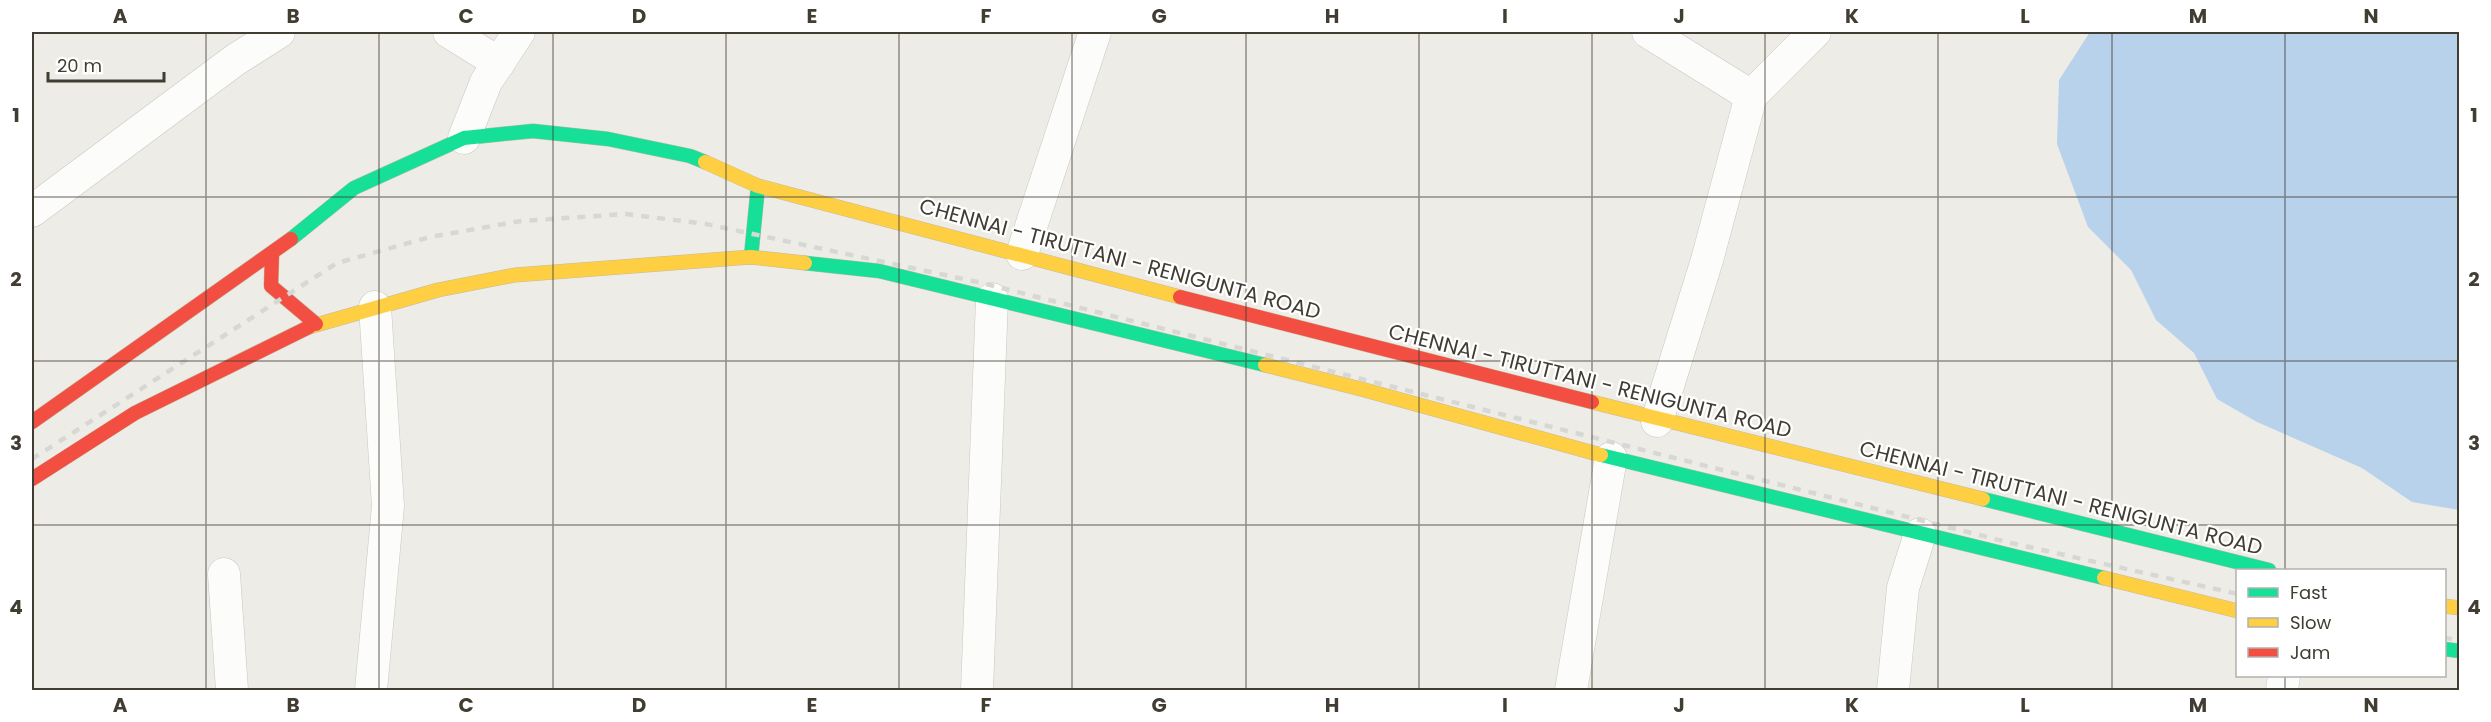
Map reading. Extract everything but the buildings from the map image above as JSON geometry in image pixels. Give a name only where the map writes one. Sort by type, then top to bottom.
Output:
[{"type":"highway","name":"CHENNAI - TIRUTTANI - RENIGUNTA ROAD","points":[[32,423],[273,254],[354,188],[464,138],[533,131],[608,139],[690,156],[758,186],[1366,346],[2265,569]]},
{"type":"highway","points":[[751,257],[758,186]]},
{"type":"highway","points":[[273,254],[271,286],[316,324]]},
{"type":"highway","points":[[32,479],[135,413],[316,324],[438,290],[515,275],[751,257],[879,271],[1361,389],[1611,458],[2236,611]]},
{"type":"street","points":[[32,211],[235,60],[279,32]]},
{"type":"street","points":[[449,32],[499,63]]},
{"type":"street","points":[[464,138],[486,82],[519,32]]},
{"type":"street","points":[[1022,254],[1095,32]]},
{"type":"street","points":[[1657,420],[1707,260],[1751,96],[1815,32]]},
{"type":"street","points":[[1654,33],[1751,96]]},
{"type":"street","points":[[976,690],[992,299]]},
{"type":"street","points":[[371,690],[388,506],[375,307]]},
{"type":"street","points":[[1571,690],[1611,458]]},
{"type":"street","points":[[1893,690],[1903,588],[1920,534]]},
{"type":"street","points":[[224,574],[232,690]]},
{"type":"water","points":[[2090,32],[2459,32],[2459,510],[2412,502],[2362,468],[2257,422],[2217,399],[2194,353],[2156,320],[2131,270],[2088,227],[2057,144],[2059,80]]},
{"type":"railway","points":[[32,459],[337,263],[430,237],[521,221],[626,214],[706,224],[982,283],[2011,543],[2236,594]]},
{"type":"railway","points":[[2446,638],[2460,640]]},
{"type":"traffic: fast","points":[[291,239],[354,188],[464,138],[533,131],[608,139],[690,156],[705,162]]},
{"type":"traffic: fast","points":[[751,257],[758,186]]},
{"type":"traffic: fast","points":[[805,263],[879,271],[1265,365]]},
{"type":"traffic: fast","points":[[1601,455],[2104,578]]},
{"type":"traffic: fast","points":[[1983,499],[2265,569]]},
{"type":"traffic: fast","points":[[2446,649],[2460,651]]},
{"type":"traffic: slow","points":[[705,162],[758,186],[1180,297]]},
{"type":"traffic: slow","points":[[309,327],[438,290],[515,275],[751,257],[805,263]]},
{"type":"traffic: slow","points":[[1265,365],[1601,455]]},
{"type":"traffic: slow","points":[[1592,402],[1983,499]]},
{"type":"traffic: slow","points":[[2104,578],[2236,611]]},
{"type":"traffic: slow","points":[[2446,606],[2460,608]]},
{"type":"traffic: jam","points":[[32,422],[291,239]]},
{"type":"traffic: jam","points":[[272,254],[271,286],[316,324]]},
{"type":"traffic: jam","points":[[1180,297],[1592,402]]},
{"type":"traffic: jam","points":[[32,479],[135,413],[309,327]]}]
